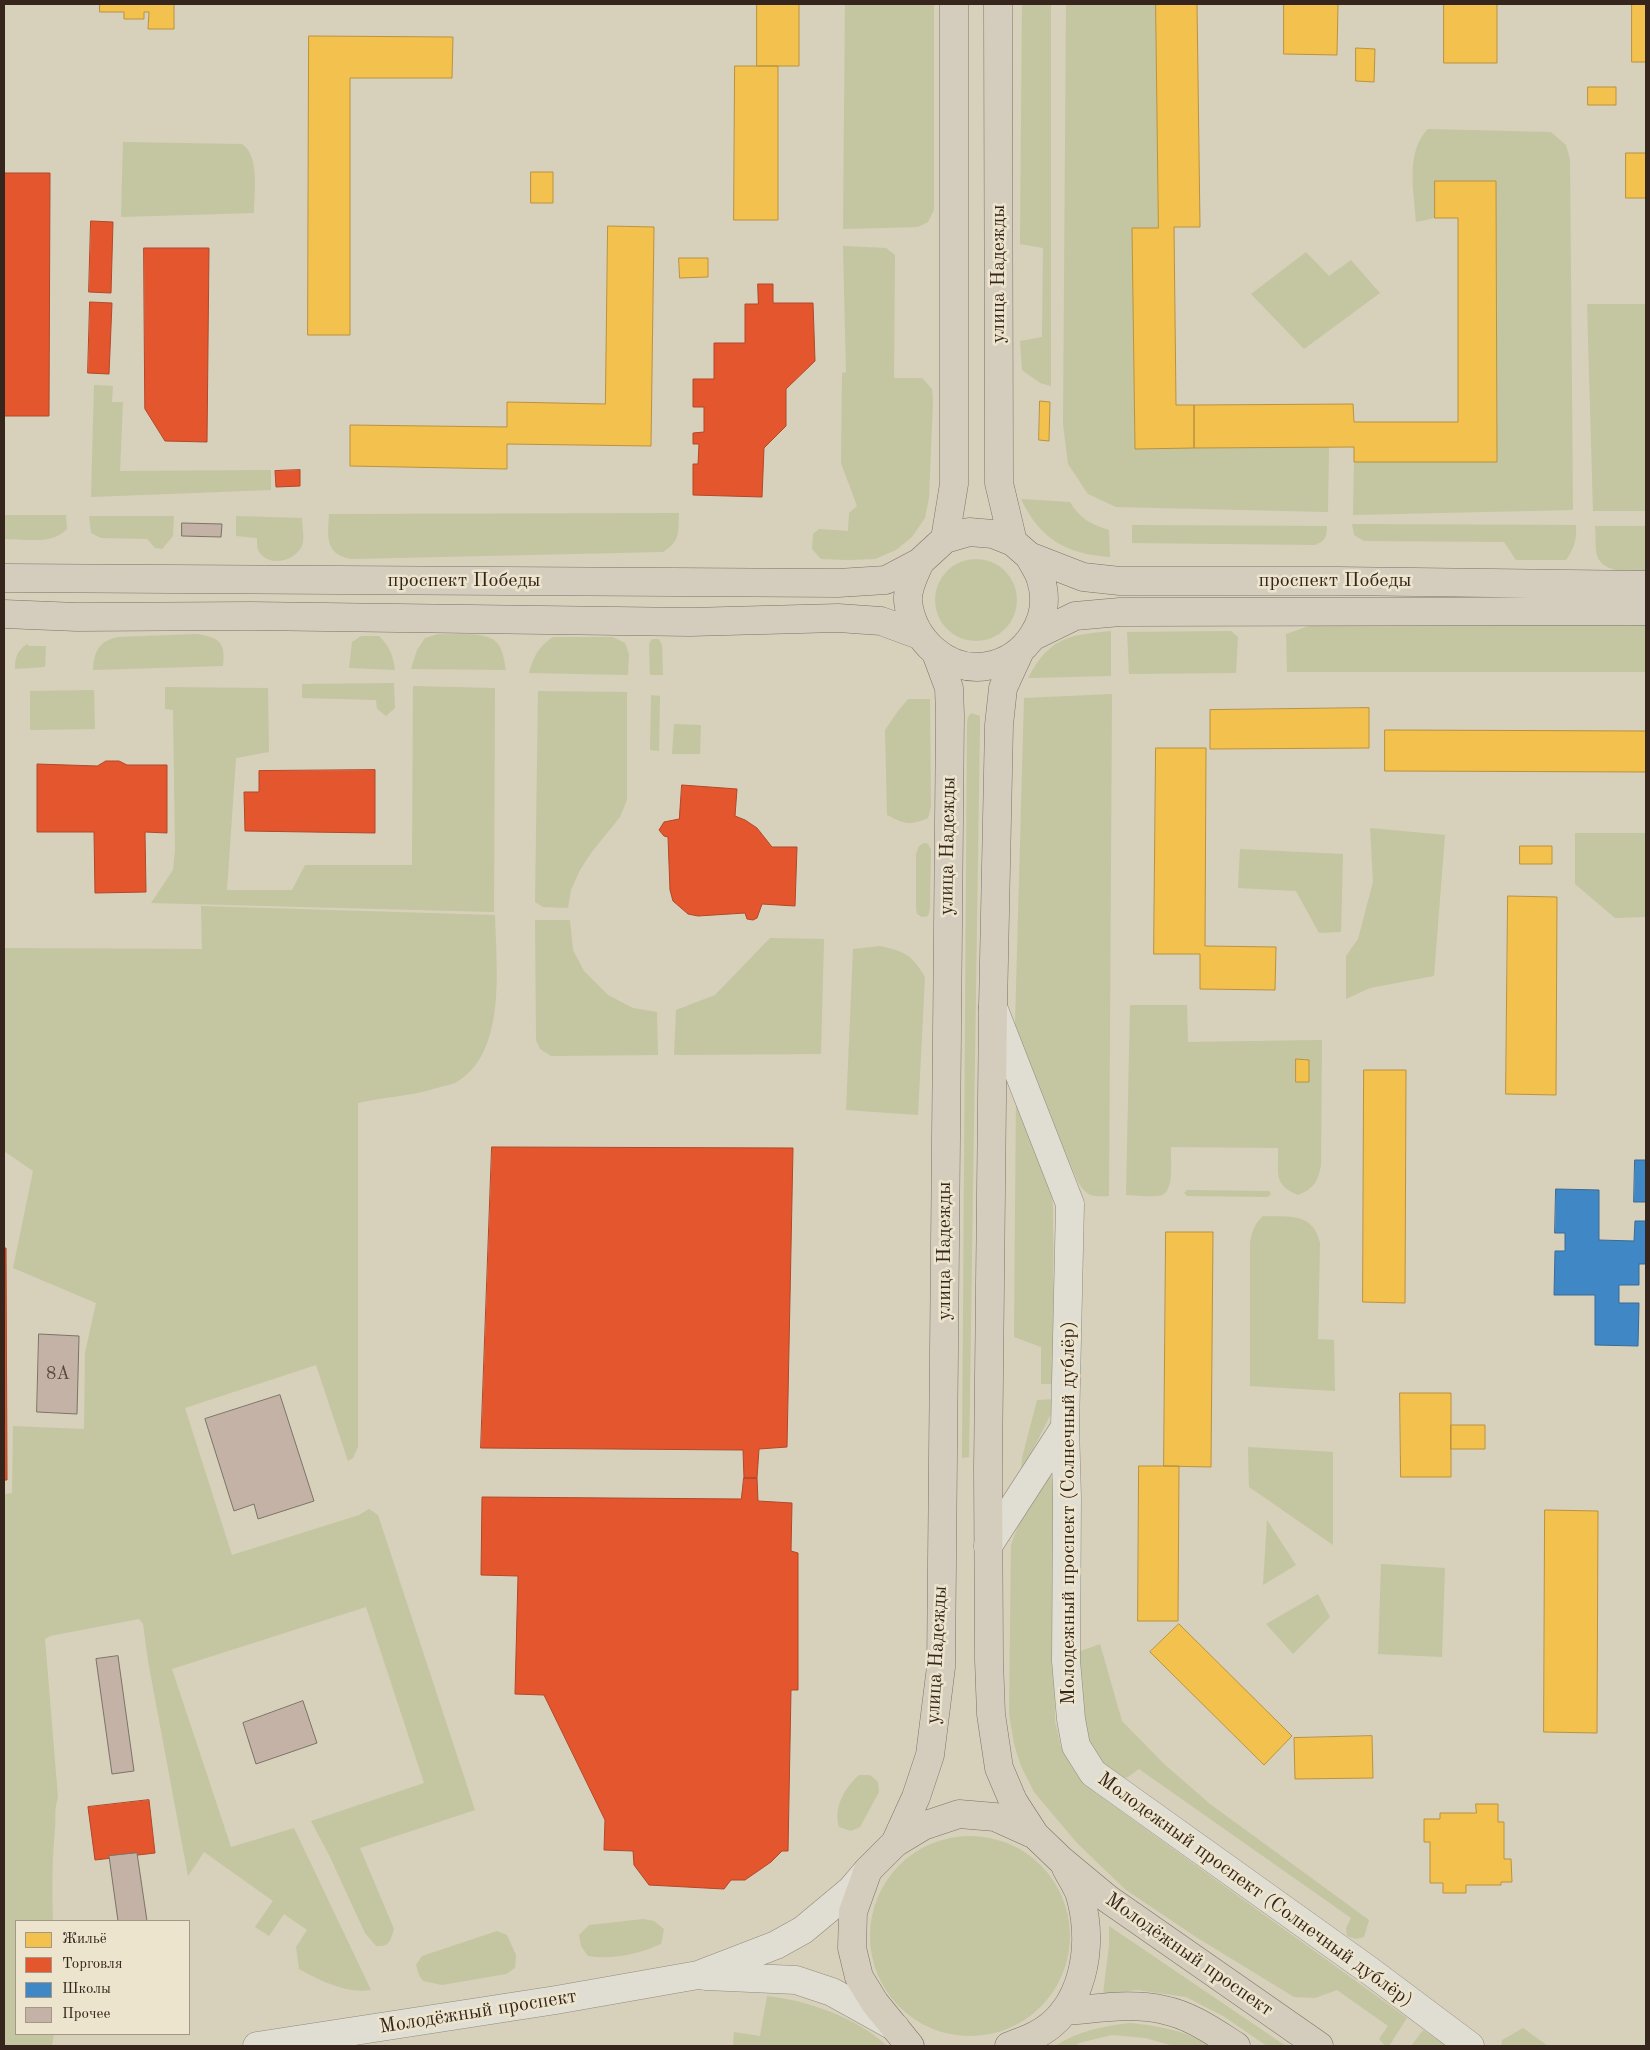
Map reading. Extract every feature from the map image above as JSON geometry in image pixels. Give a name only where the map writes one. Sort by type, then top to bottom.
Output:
[{"type":"main road","points":[[945,539],[954,484],[954,4]]},
{"type":"main road","name":"улица Надежды","points":[[998,4],[999,483],[1021,549]]},
{"type":"main road","name":"проспект Победы","points":[[4,578],[838,583],[886,580],[920,562],[945,539],[969,532],[993,534],[1083,577],[1120,581],[1338,581],[1646,586]]},
{"type":"main road","points":[[1021,549],[1041,579],[1044,601],[1043,614],[1003,688],[999,725],[993,1007],[988,1546],[991,1714],[999,1768],[1013,1801],[1035,1835]]},
{"type":"main road","name":"проспект Победы","points":[[920,562],[912,579],[908,600],[910,614],[927,644]]},
{"type":"main road","name":"проспект Победы","points":[[4,614],[77,617],[251,616],[690,622],[838,618],[881,621],[927,644],[962,666],[986,666],[999,663],[1027,643],[1075,616],[1120,612],[1646,612]]},
{"type":"main road","name":"улица Надежды","points":[[895,1843],[916,1796],[930,1754],[941,1667],[950,715],[949,688],[927,644]]},
{"type":"main road","name":"Молодёжный проспект","points":[[932,2046],[902,2037],[875,2003],[860,1977],[852,1948],[853,1912],[868,1870],[895,1843],[923,1826],[959,1814],[995,1817],[1035,1835],[1061,1860],[1108,1899],[1320,2046]]},
{"type":"main road","name":"Молодёжный проспект","points":[[1009,2046],[1031,2041],[1064,2011],[1077,1990],[1084,1970],[1087,1935],[1080,1894],[1061,1860]]},
{"type":"main road","points":[[1064,2011],[1138,2007],[1164,2010],[1191,2019],[1236,2046]]},
{"type":"street","name":"Молодежный проспект (Солнечный дублёр)","points":[[993,1007],[1070,1204],[1065,1428],[1067,1498],[1066,1661],[1071,1719],[1076,1746],[1093,1772],[1370,1971],[1470,2046]]},
{"type":"street","points":[[988,1546],[1065,1428]]},
{"type":"street","name":"Молодёжный проспект","points":[[257,2046],[556,2000],[698,1975],[776,1945],[803,1930],[850,1890],[868,1870]]},
{"type":"street","name":"Молодёжный проспект","points":[[698,1975],[796,1980],[832,1992],[902,2037]]},
{"type":"green space","points":[[845,4],[934,4],[934,210],[928,222],[918,227],[843,229]]},
{"type":"green space","points":[[1022,4],[1051,4],[1051,386],[1040,383],[1022,370],[1020,341],[1042,337],[1043,248],[1020,244]]},
{"type":"green space","points":[[1066,4],[1156,4],[1158,228],[1132,228],[1135,448],[1329,447],[1328,512],[1116,507],[1088,494],[1068,464],[1063,424]]},
{"type":"green space","points":[[1428,129],[1551,132],[1566,145],[1570,159],[1573,510],[1353,515],[1354,462],[1497,462],[1496,182],[1435,218],[1416,222],[1413,185],[1414,161],[1416,149]]},
{"type":"green space","points":[[123,142],[242,144],[248,150],[254,166],[254,213],[121,217]]},
{"type":"green space","points":[[843,246],[886,248],[895,255],[894,378],[922,378],[932,389],[929,498],[925,518],[912,537],[896,550],[875,559],[821,559],[812,549],[813,534],[819,529],[848,531],[849,513],[857,506],[841,463],[842,373],[846,372]]},
{"type":"green space","points":[[1306,252],[1329,276],[1351,260],[1380,293],[1304,349],[1251,294]]},
{"type":"green space","points":[[1587,304],[1646,304],[1646,511],[1593,511]]},
{"type":"green space","points":[[94,385],[113,386],[112,402],[123,402],[120,471],[271,470],[271,490],[91,497]]},
{"type":"green space","points":[[1021,499],[1070,502],[1086,520],[1109,530],[1110,557],[1080,552],[1056,542],[1037,525]]},
{"type":"green space","points":[[679,513],[676,540],[663,552],[351,559],[336,553],[329,543],[328,537],[329,514]]},
{"type":"green space","points":[[4,515],[66,515],[67,529],[61,534],[46,539],[4,539]]},
{"type":"green space","points":[[89,516],[174,516],[173,536],[162,549],[155,548],[147,539],[101,538],[91,533]]},
{"type":"green space","points":[[236,516],[302,518],[302,546],[298,552],[287,559],[274,561],[268,559],[262,556],[258,550],[257,538],[236,536]]},
{"type":"green space","points":[[1352,524],[1576,525],[1576,530],[1574,544],[1566,560],[1516,560],[1504,542],[1364,541],[1354,535]]},
{"type":"green space","points":[[1132,525],[1327,526],[1327,533],[1321,542],[1315,545],[1132,543]]},
{"type":"green space","points":[[1595,526],[1646,526],[1646,572],[1616,570],[1603,564],[1598,559],[1596,551]]},
{"type":"green space","points":[[976,559],[992,562],[1005,571],[1014,584],[1017,600],[1014,616],[1005,629],[992,638],[976,641],[960,638],[947,629],[938,616],[935,600],[938,584],[947,571],[960,562]]},
{"type":"green space","points":[[1315,624],[1646,625],[1646,672],[1287,672],[1286,634]]},
{"type":"green space","points":[[1111,631],[1111,676],[1028,678],[1044,654],[1061,641],[1083,634]]},
{"type":"green space","points":[[1231,631],[1238,637],[1236,673],[1129,674],[1127,632]]},
{"type":"green space","points":[[196,634],[210,637],[219,642],[223,651],[223,666],[93,670],[96,652],[106,641],[118,637]]},
{"type":"green space","points":[[438,634],[474,634],[494,640],[501,650],[506,670],[411,669],[417,650],[425,638]]},
{"type":"green space","points":[[361,636],[379,636],[390,652],[395,670],[349,668],[352,642]]},
{"type":"green space","points":[[553,637],[613,637],[625,643],[629,654],[628,675],[529,673],[537,652]]},
{"type":"green space","points":[[652,639],[659,639],[662,645],[663,675],[650,675],[649,644]]},
{"type":"green space","points":[[27,644],[29,646],[46,646],[45,667],[15,669],[17,655]]},
{"type":"green space","points":[[394,683],[395,708],[386,716],[377,709],[376,700],[302,698],[302,684]]},
{"type":"green space","points":[[413,686],[495,688],[494,912],[151,903],[173,870],[175,850],[173,710],[165,709],[165,687],[268,688],[269,752],[236,758],[227,890],[292,890],[305,865],[412,865]]},
{"type":"green space","points":[[94,690],[95,729],[30,730],[30,691]]},
{"type":"green space","points":[[538,691],[627,692],[627,800],[620,817],[580,870],[571,890],[568,908],[543,907],[535,902]]},
{"type":"green space","points":[[1112,694],[1109,1196],[1099,1196],[1091,1195],[1084,1191],[1078,1182],[1025,1060],[1015,1025],[1024,698]]},
{"type":"green space","points":[[651,695],[660,696],[659,751],[650,750]]},
{"type":"green space","points":[[908,699],[930,699],[931,807],[928,818],[911,823],[903,822],[887,815],[885,730]]},
{"type":"green space","points":[[971,713],[980,716],[980,725],[969,1457],[962,1458],[967,723]]},
{"type":"green space","points":[[674,724],[701,725],[700,754],[672,754]]},
{"type":"green space","points":[[1370,828],[1445,835],[1434,976],[1370,988],[1346,999],[1346,956],[1358,939],[1373,882]]},
{"type":"green space","points":[[1575,833],[1646,833],[1646,917],[1615,918],[1575,884]]},
{"type":"green space","points":[[924,843],[928,844],[931,850],[930,909],[928,916],[922,917],[917,914],[916,907],[916,854],[919,846]]},
{"type":"green space","points":[[1240,849],[1343,854],[1341,932],[1319,933],[1296,891],[1238,888]]},
{"type":"green space","points":[[201,906],[495,915],[497,982],[495,1007],[491,1030],[484,1052],[472,1070],[455,1083],[417,1093],[358,1103],[358,1447],[353,1458],[348,1461],[316,1365],[185,1408],[232,1555],[359,1515],[369,1509],[378,1515],[475,1810],[360,1848],[394,1929],[387,1944],[376,1946],[365,1933],[311,1821],[424,1783],[366,1607],[172,1669],[231,1847],[294,1828],[371,1990],[352,1990],[334,1986],[299,1969],[296,1947],[307,1930],[284,1914],[269,1936],[255,1927],[273,1901],[204,1852],[188,1876],[148,1661],[143,1624],[139,1619],[50,1636],[45,1639],[58,1798],[52,1886],[53,1920],[15,1920],[15,2035],[54,2035],[52,2046],[4,2046],[4,1494],[12,1493],[13,1426],[84,1429],[85,1353],[96,1303],[13,1268],[33,1171],[4,1151],[4,948],[202,949]]},
{"type":"green space","points":[[535,920],[570,920],[573,950],[584,971],[608,995],[633,1008],[657,1012],[658,1055],[551,1056],[540,1049],[536,1040]]},
{"type":"green space","points":[[770,938],[824,939],[821,1054],[674,1055],[676,1010],[715,995]]},
{"type":"green space","points":[[880,946],[907,955],[916,963],[925,977],[918,1115],[846,1110],[853,949]]},
{"type":"green space","points":[[1130,1005],[1187,1005],[1188,1042],[1322,1040],[1321,1164],[1319,1175],[1312,1187],[1298,1195],[1284,1187],[1278,1170],[1278,1148],[1171,1147],[1171,1173],[1169,1187],[1166,1192],[1162,1195],[1154,1196],[1126,1195]]},
{"type":"green space","points":[[1016,1092],[1050,1182],[1053,1207],[1054,1384],[1041,1384],[1041,1347],[1014,1337]]},
{"type":"green space","points":[[1187,1190],[1269,1191],[1271,1194],[1268,1197],[1187,1196],[1184,1193]]},
{"type":"green space","points":[[1263,1216],[1299,1218],[1312,1226],[1317,1233],[1320,1243],[1318,1339],[1334,1340],[1335,1391],[1250,1386],[1250,1243],[1254,1228]]},
{"type":"green space","points":[[1054,1399],[1054,1408],[1021,1473],[1022,1458],[1037,1400]]},
{"type":"green space","points":[[1248,1447],[1333,1452],[1333,1545],[1249,1487]]},
{"type":"green space","points":[[1051,1475],[1053,1485],[1055,1721],[1061,1747],[1075,1772],[1097,1794],[1407,2018],[1389,2046],[1385,2046],[1379,2039],[1388,2026],[1337,1990],[1315,1998],[1294,1997],[1196,1937],[1126,1890],[1077,1843],[1034,1792],[1021,1766],[1014,1744],[1009,1714],[1011,1545],[1032,1498],[1044,1481]]},
{"type":"green space","points":[[1267,1520],[1296,1565],[1263,1585]]},
{"type":"green space","points":[[1381,1564],[1445,1568],[1442,1657],[1378,1654]]},
{"type":"green space","points":[[1318,1594],[1330,1617],[1293,1654],[1266,1624]]},
{"type":"green space","points":[[1100,1644],[1122,1721],[1163,1763],[1210,1804],[1369,1920],[1364,1937],[1356,1939],[1347,1936],[1346,1928],[1351,1918],[1139,1769],[1128,1777],[1121,1779],[1106,1769],[1086,1736],[1078,1652]]},
{"type":"green space","points":[[859,1775],[870,1775],[878,1782],[879,1792],[860,1827],[851,1831],[839,1827],[839,1805],[849,1786]]},
{"type":"green space","points":[[960,1836],[980,1836],[1008,1843],[1026,1853],[1041,1865],[1053,1880],[1063,1898],[1070,1926],[1070,1946],[1063,1974],[1053,1992],[1041,2007],[1026,2019],[1008,2029],[980,2036],[960,2036],[932,2029],[914,2019],[893,2000],[877,1974],[874,1965],[870,1946],[870,1926],[877,1898],[887,1880],[906,1859],[932,1843],[941,1840]]},
{"type":"green space","points":[[643,1919],[654,1921],[664,1929],[661,1944],[644,1951],[616,1957],[588,1956],[581,1946],[579,1935],[589,1925]]},
{"type":"green space","points":[[1109,1926],[1286,2046],[1267,2046],[1223,2016],[1186,1997],[1137,1990],[1103,1994],[1109,1945]]},
{"type":"green space","points":[[497,1931],[507,1935],[516,1955],[515,1968],[506,1974],[442,1985],[423,1981],[419,1975],[416,1965],[422,1956]]},
{"type":"green space","points":[[767,1996],[814,2006],[831,2012],[862,2027],[887,2046],[733,2046],[734,2032],[760,2036]]},
{"type":"green space","points":[[1130,2023],[1182,2032],[1210,2046],[1174,2046],[1145,2038],[1112,2035],[1079,2043],[1075,2046],[1055,2046],[1073,2036],[1091,2030]]},
{"type":"green space","points":[[1523,2028],[1548,2046],[1501,2046],[1502,2040]]},
{"type":"green space","points":[[1423,2030],[1446,2046],[1411,2046]]},
{"type":"building: Жильё","points":[[100,4],[174,4],[174,29],[148,29],[149,12],[144,12],[144,19],[124,19],[124,12],[100,12]]},
{"type":"building: Жильё","points":[[757,4],[799,4],[799,66],[757,66]]},
{"type":"building: Жильё","points":[[1156,4],[1197,4],[1200,227],[1174,227],[1176,405],[1194,405],[1194,448],[1135,449],[1132,228],[1158,228]]},
{"type":"building: Жильё","points":[[1284,4],[1338,4],[1337,55],[1284,54]]},
{"type":"building: Жильё","points":[[1444,4],[1497,4],[1497,63],[1444,63]]},
{"type":"building: Жильё","points":[[1632,4],[1646,4],[1646,62],[1632,62]]},
{"type":"building: Жильё","points":[[309,36],[453,37],[452,78],[350,78],[350,335],[308,335]]},
{"type":"building: Жильё","points":[[1356,48],[1375,49],[1374,82],[1356,81]]},
{"type":"building: Жильё","points":[[735,66],[778,66],[778,220],[734,220]]},
{"type":"building: Жильё","points":[[1588,87],[1616,87],[1616,105],[1588,105]]},
{"type":"building: Жильё","points":[[1626,153],[1646,153],[1646,198],[1626,198]]},
{"type":"building: Жильё","points":[[531,172],[553,172],[553,203],[531,203]]},
{"type":"building: Жильё","points":[[1435,181],[1496,181],[1497,462],[1354,462],[1354,447],[1194,448],[1194,405],[1353,404],[1354,422],[1458,422],[1458,218],[1435,218]]},
{"type":"building: Жильё","points":[[608,226],[654,227],[651,446],[507,444],[507,469],[350,466],[350,425],[507,427],[507,402],[605,404]]},
{"type":"building: Жильё","points":[[679,258],[708,258],[708,277],[680,278]]},
{"type":"building: Жильё","points":[[1040,401],[1050,402],[1049,441],[1039,440]]},
{"type":"building: Жильё","points":[[1369,708],[1369,748],[1210,749],[1210,710]]},
{"type":"building: Жильё","points":[[1385,730],[1646,731],[1646,772],[1385,771]]},
{"type":"building: Жильё","points":[[1156,748],[1206,748],[1205,946],[1276,947],[1275,990],[1200,989],[1200,954],[1154,954]]},
{"type":"building: Жильё","points":[[1520,846],[1552,846],[1552,864],[1520,864]]},
{"type":"building: Жильё","points":[[1508,896],[1557,897],[1556,1095],[1506,1094]]},
{"type":"building: Жильё","points":[[1296,1059],[1309,1060],[1309,1082],[1296,1082]]},
{"type":"building: Жильё","points":[[1364,1070],[1406,1070],[1405,1303],[1363,1302]]},
{"type":"building: Жильё","points":[[1166,1232],[1213,1232],[1211,1467],[1164,1466]]},
{"type":"building: Жильё","points":[[1400,1393],[1451,1393],[1451,1477],[1401,1477]]},
{"type":"building: Жильё","points":[[1451,1425],[1485,1425],[1485,1449],[1451,1449]]},
{"type":"building: Жильё","points":[[1139,1466],[1179,1466],[1178,1621],[1138,1621]]},
{"type":"building: Жильё","points":[[1545,1510],[1598,1511],[1597,1733],[1544,1732]]},
{"type":"building: Жильё","points":[[1179,1624],[1292,1736],[1264,1765],[1150,1652]]},
{"type":"building: Жильё","points":[[1372,1736],[1373,1778],[1295,1779],[1294,1738]]},
{"type":"building: Жильё","points":[[1476,1804],[1498,1804],[1498,1822],[1504,1822],[1504,1859],[1511,1859],[1512,1882],[1501,1882],[1501,1885],[1466,1885],[1466,1893],[1443,1893],[1443,1883],[1430,1883],[1430,1842],[1424,1842],[1424,1819],[1440,1819],[1440,1813],[1476,1813]]},
{"type":"building: Торговля","points":[[4,173],[50,173],[49,416],[4,416]]},
{"type":"building: Торговля","points":[[91,221],[113,222],[111,293],[89,292]]},
{"type":"building: Торговля","points":[[144,248],[209,248],[207,442],[165,441],[145,409]]},
{"type":"building: Торговля","points":[[758,284],[773,284],[773,303],[813,303],[815,361],[786,389],[786,426],[764,448],[762,497],[693,495],[693,464],[698,464],[699,444],[693,444],[693,433],[704,432],[704,407],[693,407],[693,379],[714,379],[714,343],[745,343],[745,304],[758,304]]},
{"type":"building: Торговля","points":[[90,302],[112,303],[109,374],[88,373]]},
{"type":"building: Торговля","points":[[300,470],[300,486],[276,487],[275,471]]},
{"type":"building: Торговля","points":[[106,761],[119,761],[127,765],[167,765],[167,833],[145,832],[146,892],[95,893],[94,832],[37,832],[37,764],[97,766]]},
{"type":"building: Торговля","points":[[375,770],[375,833],[245,831],[244,792],[259,792],[259,771]]},
{"type":"building: Торговля","points":[[682,785],[737,789],[735,816],[757,828],[772,847],[797,847],[795,906],[762,904],[757,918],[753,920],[747,919],[745,913],[698,916],[688,914],[673,901],[670,890],[668,837],[664,836],[659,830],[664,822],[679,819]]},
{"type":"building: Торговля","points":[[492,1147],[793,1148],[787,1447],[759,1449],[757,1478],[744,1478],[743,1450],[481,1448]]},
{"type":"building: Торговля","points":[[4,1248],[6,1248],[7,1480],[4,1480]]},
{"type":"building: Торговля","points":[[744,1478],[757,1478],[758,1501],[792,1503],[791,1551],[798,1553],[798,1690],[791,1690],[788,1851],[782,1851],[771,1862],[745,1880],[731,1880],[724,1889],[649,1885],[634,1865],[633,1851],[604,1850],[605,1820],[544,1695],[515,1694],[518,1576],[481,1575],[482,1497],[741,1499]]},
{"type":"building: Торговля","points":[[149,1800],[155,1853],[95,1860],[88,1807]]},
{"type":"building: Школы","points":[[1635,1160],[1646,1160],[1646,1202],[1634,1202]]},
{"type":"building: Школы","points":[[1556,1189],[1599,1190],[1599,1240],[1634,1241],[1635,1221],[1646,1221],[1646,1264],[1639,1264],[1639,1285],[1619,1285],[1619,1303],[1639,1303],[1638,1346],[1595,1345],[1595,1295],[1554,1295],[1555,1251],[1565,1251],[1565,1233],[1555,1233]]},
{"type":"building: Прочее","points":[[182,523],[222,524],[221,537],[182,536]]},
{"type":"building: Прочее","points":[[39,1334],[79,1336],[77,1414],[37,1412]]},
{"type":"building: Прочее","points":[[280,1395],[314,1501],[258,1519],[254,1504],[234,1511],[205,1419]]},
{"type":"building: Прочее","points":[[118,1656],[134,1771],[112,1774],[96,1659]]},
{"type":"building: Прочее","points":[[303,1701],[317,1743],[256,1764],[243,1723]]},
{"type":"building: Прочее","points":[[137,1853],[147,1920],[118,1920],[109,1856]]}]
